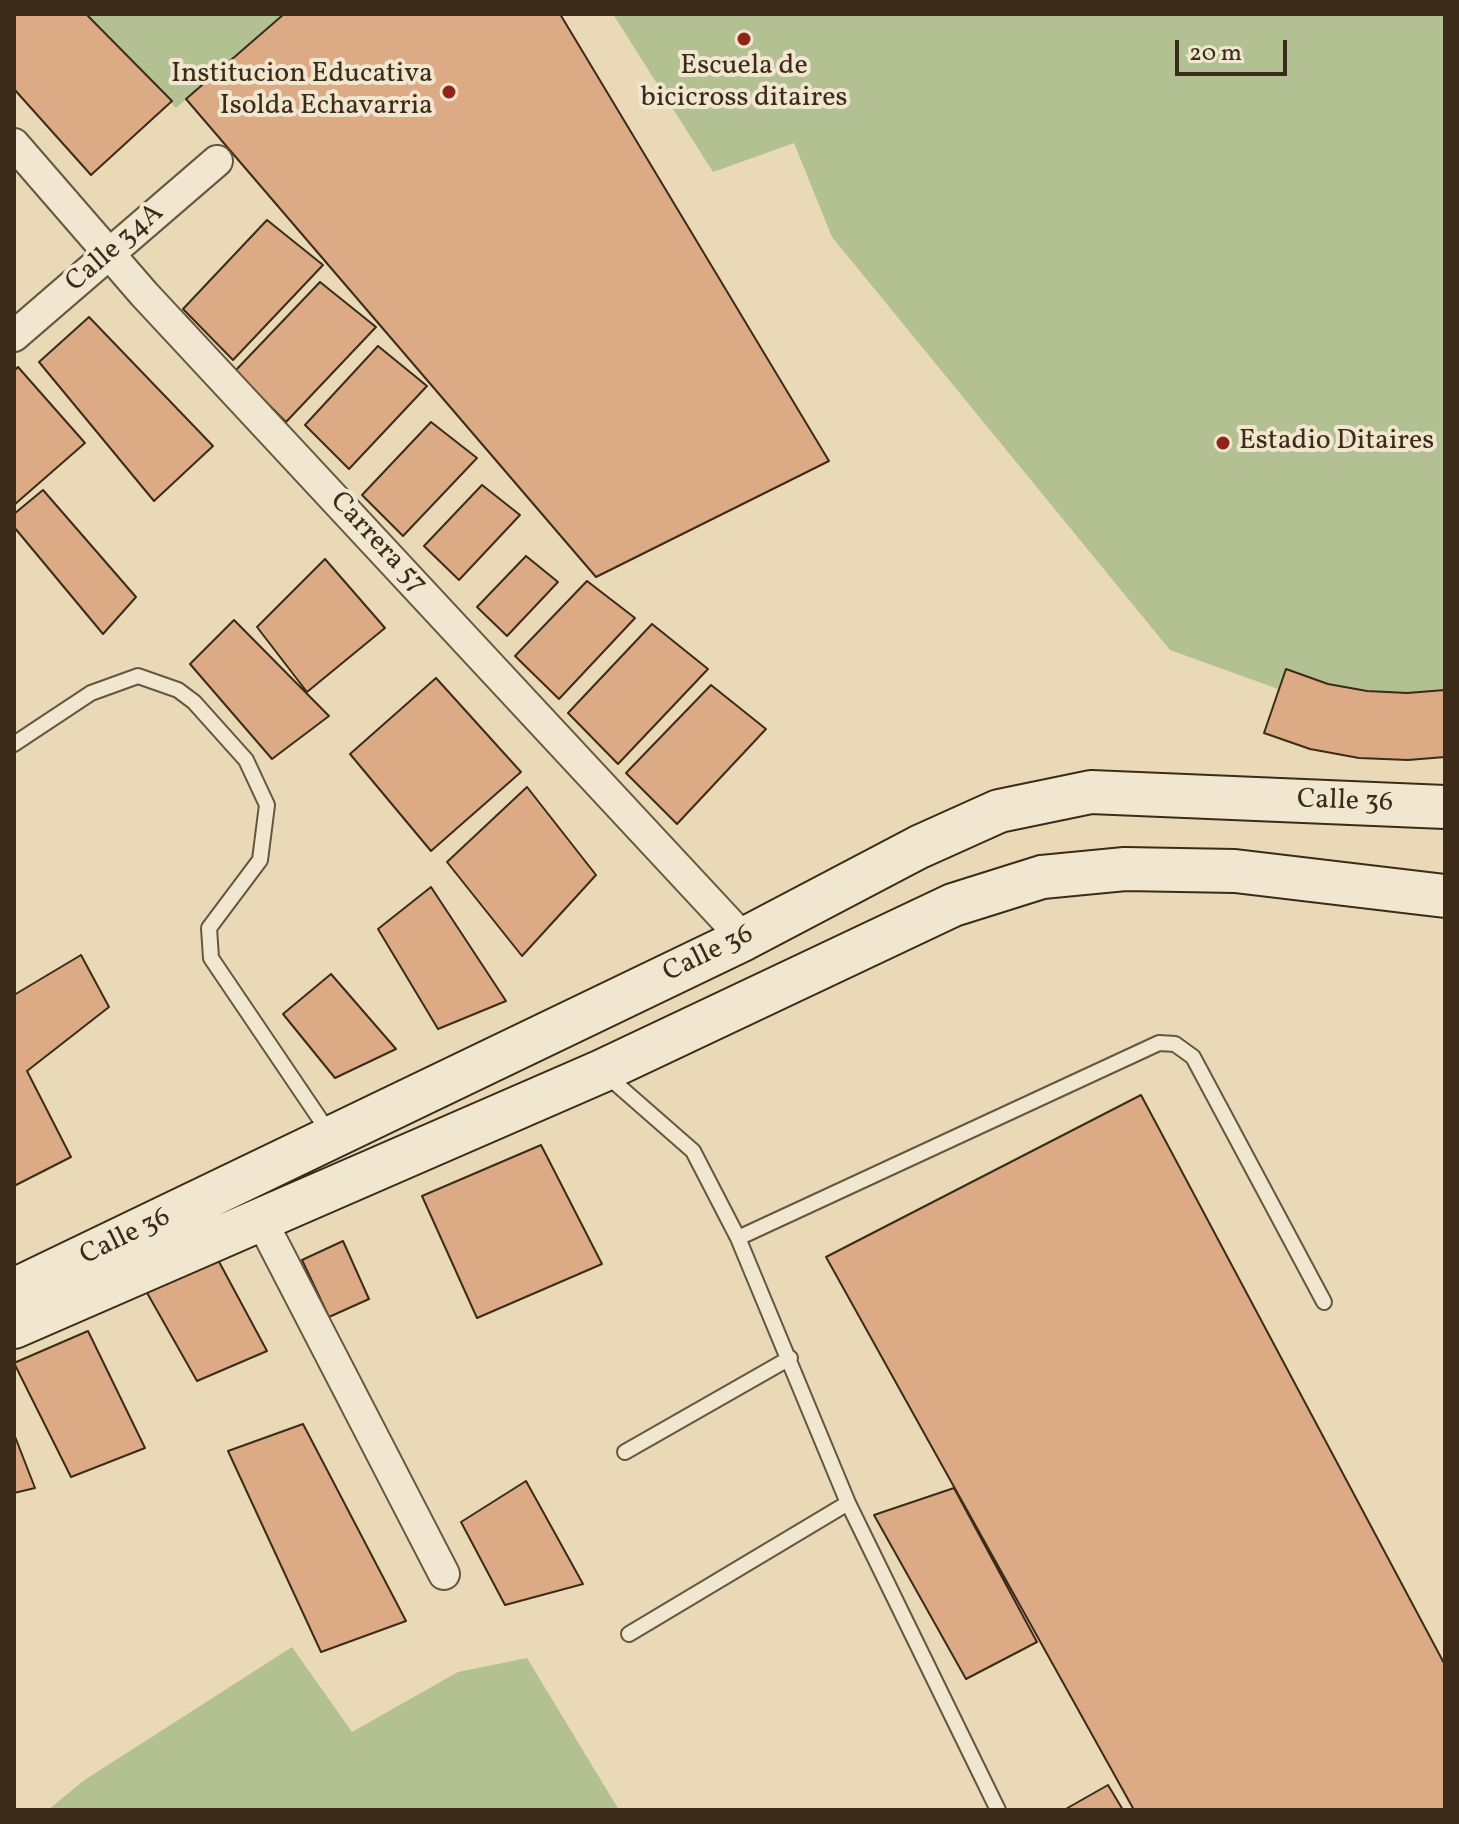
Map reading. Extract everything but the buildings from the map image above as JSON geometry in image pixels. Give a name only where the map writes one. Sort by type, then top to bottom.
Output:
[{"type":"main road","name":"Calle 36","points":[[14,1290],[744,939],[919,847],[999,811],[1091,792],[1445,807]]},
{"type":"main road","name":"Calle 36","points":[[14,1327],[602,1071],[953,905],[1042,877],[1125,869],[1235,871],[1445,896]]},
{"type":"street","name":"Carrera 57","points":[[14,144],[109,255],[744,939]]},
{"type":"street","name":"Calle 34A","points":[[14,336],[217,161]]},
{"type":"street","points":[[260,1218],[444,1574]]},
{"type":"lane","points":[[14,744],[91,693],[138,676],[178,690],[194,702],[246,760],[267,805],[260,860],[209,928],[211,958],[331,1136]]},
{"type":"lane","points":[[738,1238],[1159,1043],[1175,1044],[1193,1057],[1324,1302]]},
{"type":"lane","points":[[602,1071],[693,1151],[738,1238],[848,1503],[998,1810]]},
{"type":"lane","points":[[625,1452],[790,1358]]},
{"type":"lane","points":[[629,1634],[848,1503]]},
{"type":"green space","points":[[87,14],[284,14],[176,108]]},
{"type":"green space","name":"Estadio Ditaires","points":[[613,14],[1445,14],[1445,757],[1408,760],[1359,758],[1310,749],[1264,733],[1278,689],[1170,650],[832,237],[794,143],[713,172]]},
{"type":"green space","points":[[292,1647],[352,1732],[458,1672],[527,1658],[619,1810],[48,1810],[83,1781]]},
{"type":"place","name":"Escuela de bicicross ditaires","points":[[744,39]]},
{"type":"place","name":"Institucion Educativa Isolda Echavarria","points":[[449,92]]},
{"type":"place","name":"Estadio Ditaires","points":[[1223,443]]}]
